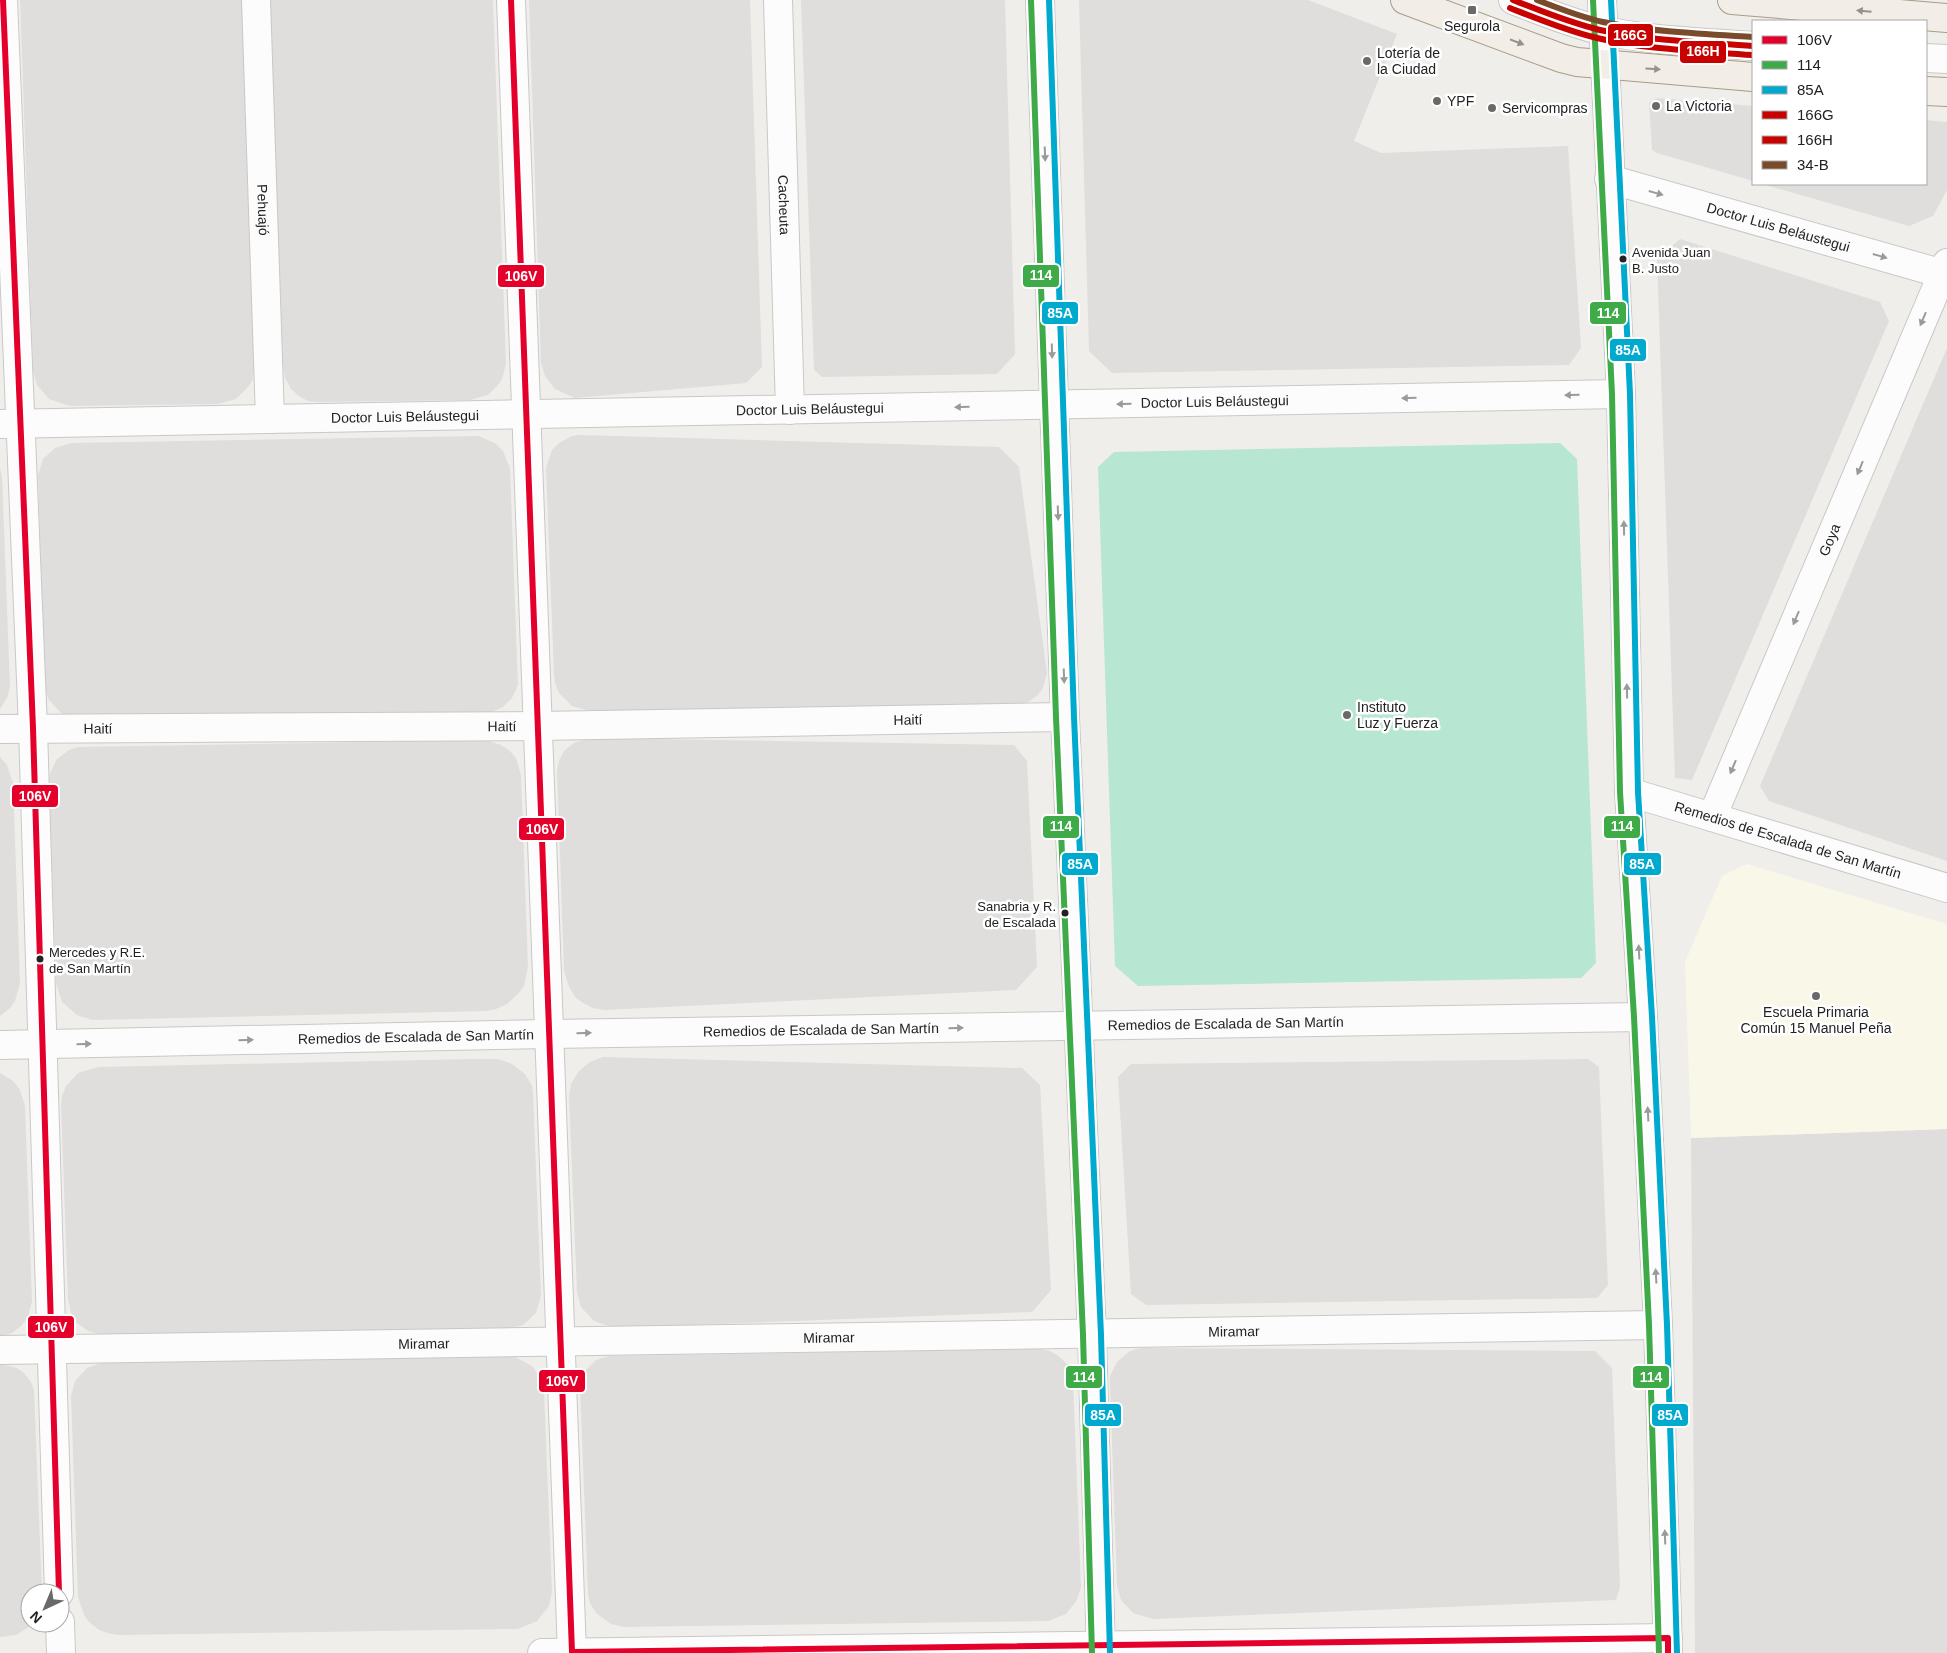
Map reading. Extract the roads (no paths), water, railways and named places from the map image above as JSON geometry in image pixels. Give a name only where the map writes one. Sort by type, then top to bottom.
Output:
[{"type":"main road","points":[[1406,0],[1576,62],[1604,66],[1752,77]]},
{"type":"main road","points":[[1732,0],[1947,18]]},
{"type":"main road","points":[[1927,91],[1947,92]]},
{"type":"street","points":[[3,0],[10,424],[32,728],[59,1583]]},
{"type":"street","name":"Pehuajó","points":[[256,0],[270,419]]},
{"type":"street","points":[[511,0],[572,1653]]},
{"type":"street","name":"Cacheuta","points":[[778,0],[790,410]]},
{"type":"street","points":[[1040,0],[1077,1026],[1092,1335],[1101,1649]]},
{"type":"street","points":[[1512,0],[1572,22],[1602,30],[1649,37],[1752,46]]},
{"type":"street","points":[[542,1653],[1668,1645],[1658,1325],[1643,1017],[1629,792],[1620,394],[1602,0]]},
{"type":"street","points":[[1927,58],[1947,59]]},
{"type":"street","name":"Doctor Luis Beláustegui","points":[[1609,179],[1945,270]]},
{"type":"street","name":"Goya","points":[[1712,817],[1945,270]]},
{"type":"street","name":"Doctor Luis Beláustegui","points":[[10,424],[1620,394]]},
{"type":"street","name":"Haití","points":[[0,729],[538,726],[1065,717]]},
{"type":"street","name":"Remedios de Escalada de San Martín","points":[[1629,792],[1947,888]]},
{"type":"street","name":"Remedios de Escalada de San Martín","points":[[0,1045],[549,1034],[1643,1017]]},
{"type":"street","name":"Miramar","points":[[0,1350],[1658,1325]]},
{"type":"street","points":[[60,1633],[61,1653]]},
{"type":"place","name":"Segurola","points":[[1472,10]]},
{"type":"place","name":"Lotería de la Ciudad","points":[[1367,61]]},
{"type":"place","name":"YPF","points":[[1437,101]]},
{"type":"place","name":"La Victoria","points":[[1656,106]]},
{"type":"place","name":"Servicompras","points":[[1492,108]]},
{"type":"place","name":"Avenida Juan B. Justo","points":[[1623,259]]},
{"type":"place","name":"Instituto Luz y Fuerza","points":[[1347,715]]},
{"type":"place","name":"Sanabria y R. de Escalada","points":[[1065,913]]},
{"type":"place","name":"Mercedes y R.E. de San Martín","points":[[40,959]]},
{"type":"place","name":"Escuela Primaria Común 15 Manuel Peña","points":[[1816,996]]}]
